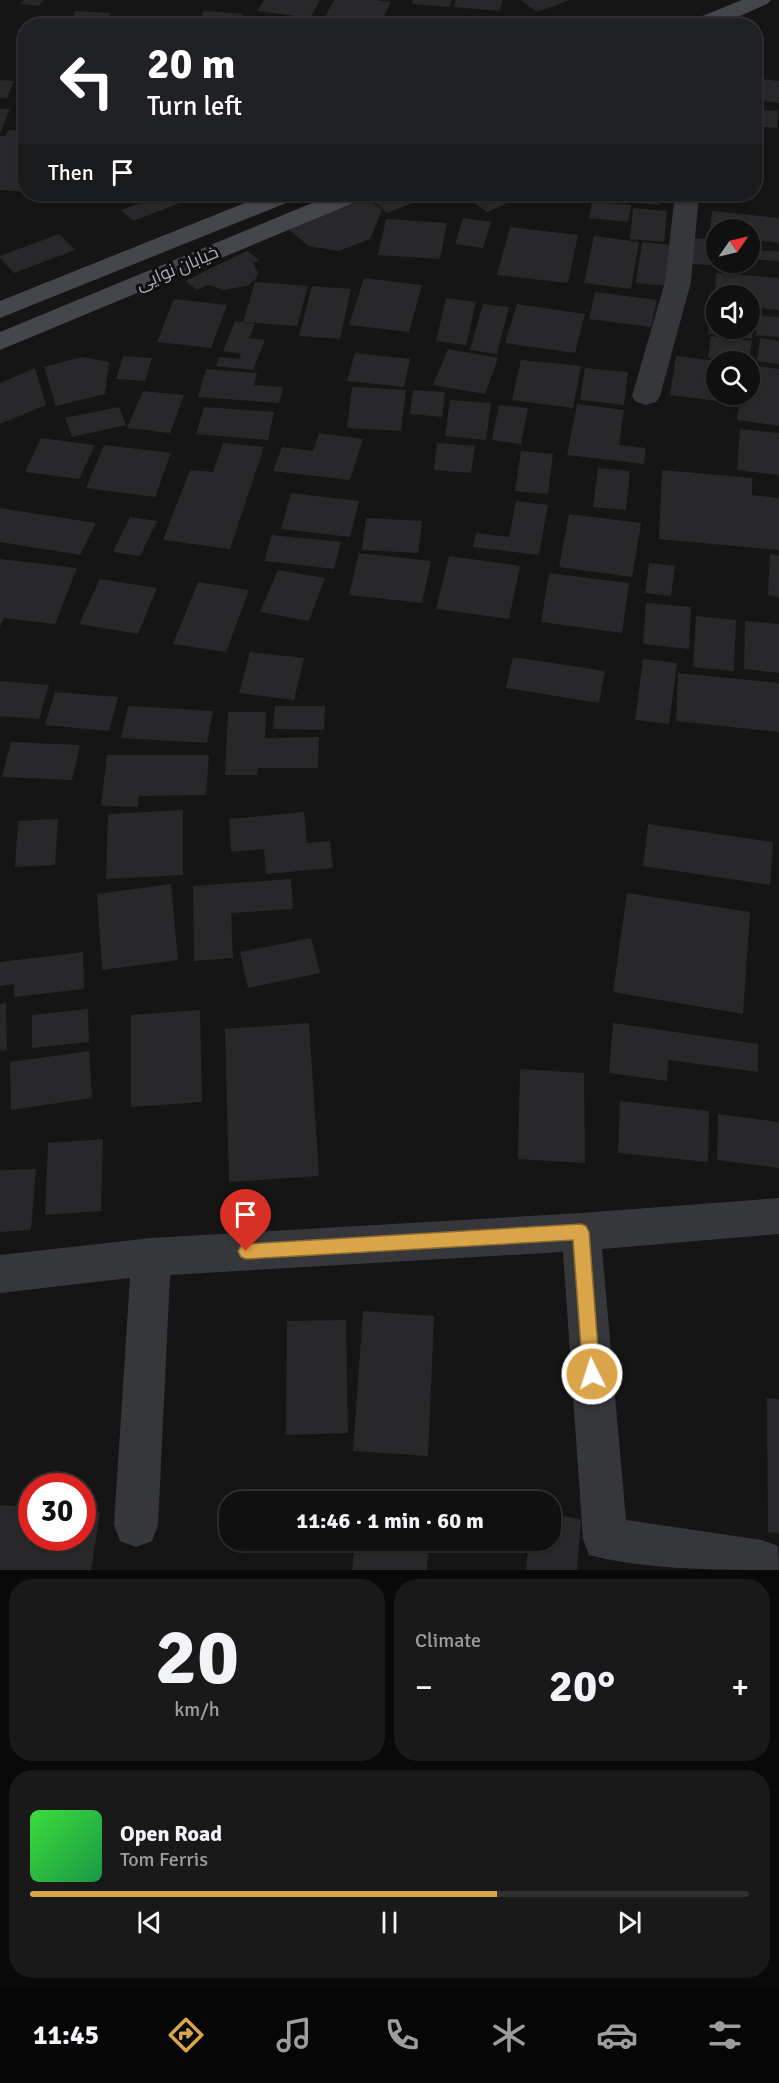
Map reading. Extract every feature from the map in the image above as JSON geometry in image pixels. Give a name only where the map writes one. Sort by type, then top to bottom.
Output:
[{"type":"street","points":[[739,18],[760,14]]},
{"type":"street","name":"خیابان نوایی","points":[[0,310],[271,201]]},
{"type":"street","name":"خیابان نوایی","points":[[0,342],[337,201]]},
{"type":"street","points":[[646,396],[678,282],[686,201]]},
{"type":"street","points":[[0,1274],[151,1257],[581,1232],[779,1216]]},
{"type":"street","points":[[581,1232],[604,1539],[762,1562]]},
{"type":"street","points":[[136,1525],[151,1257]]},
{"type":"building","points":[[24,0],[43,0],[39,6],[21,4]]},
{"type":"building","points":[[264,0],[320,0],[310,18],[257,11]]},
{"type":"building","points":[[334,0],[391,2],[383,18],[325,18]]},
{"type":"building","points":[[413,0],[452,0],[449,7],[412,4]]},
{"type":"building","points":[[456,0],[503,0],[499,11],[454,7]]},
{"type":"building","points":[[520,0],[570,0],[537,12]]},
{"type":"building","points":[[75,11],[110,13],[108,18],[73,18]]},
{"type":"building","points":[[204,11],[243,14],[241,18],[201,18]]},
{"type":"building","points":[[114,16],[150,18],[113,18]]},
{"type":"building","points":[[762,79],[779,81],[779,103],[762,101]]},
{"type":"building","points":[[0,80],[14,81],[7,98],[0,98]]},
{"type":"building","points":[[0,109],[10,109],[0,133]]},
{"type":"building","points":[[762,110],[778,111],[777,128],[762,127]]},
{"type":"building","points":[[9,130],[18,131],[18,191],[0,190],[0,136],[5,136]]},
{"type":"building","points":[[146,201],[186,201],[133,221],[121,210]]},
{"type":"building","points":[[360,201],[372,201],[382,210],[370,239],[339,251],[308,246],[287,228]]},
{"type":"building","points":[[374,201],[418,201],[387,213]]},
{"type":"building","points":[[472,201],[513,201],[487,212]]},
{"type":"building","points":[[619,201],[660,201],[659,205]]},
{"type":"building","points":[[592,202],[631,205],[628,222],[589,218]]},
{"type":"building","points":[[633,208],[667,211],[664,242],[630,239]]},
{"type":"building","points":[[712,211],[779,218],[779,243],[760,240],[760,219],[711,219]]},
{"type":"building","points":[[463,218],[491,222],[483,248],[455,244]]},
{"type":"building","points":[[386,219],[447,223],[440,259],[378,255]]},
{"type":"building","points":[[510,227],[578,235],[568,283],[497,275]]},
{"type":"building","points":[[59,234],[75,250],[14,273],[0,258],[0,256]]},
{"type":"building","points":[[594,236],[639,242],[631,289],[584,283]]},
{"type":"building","points":[[693,238],[706,239],[706,265],[693,264]]},
{"type":"building","points":[[642,242],[673,245],[668,286],[636,283]]},
{"type":"building","points":[[760,250],[779,251],[779,261],[760,260]]},
{"type":"building","points":[[247,251],[259,260],[253,263],[258,273],[255,280],[247,286],[223,290],[208,285],[197,290],[185,281]]},
{"type":"building","points":[[716,273],[779,278],[779,310],[760,308],[760,285],[716,285]]},
{"type":"building","points":[[364,278],[422,285],[409,332],[349,325]]},
{"type":"building","points":[[255,282],[308,286],[297,326],[243,322]]},
{"type":"building","points":[[312,286],[351,289],[340,339],[299,336]]},
{"type":"building","points":[[595,292],[657,300],[651,327],[589,319]]},
{"type":"building","points":[[446,298],[476,302],[466,345],[436,341]]},
{"type":"building","points":[[174,299],[227,305],[211,348],[157,342]]},
{"type":"building","points":[[483,304],[509,307],[497,354],[470,350]]},
{"type":"building","points":[[517,304],[585,314],[575,353],[505,343]]},
{"type":"building","points":[[760,315],[779,317],[779,337],[760,335]]},
{"type":"building","points":[[235,321],[255,324],[249,338],[265,340],[253,370],[216,366],[219,357],[239,359],[241,354],[223,351]]},
{"type":"building","points":[[760,338],[779,341],[779,364],[760,361]]},
{"type":"building","points":[[711,339],[752,341],[751,351],[709,351]]},
{"type":"building","points":[[448,349],[498,358],[485,394],[433,385]]},
{"type":"building","points":[[355,353],[410,359],[404,387],[347,381]]},
{"type":"building","points":[[123,356],[152,358],[145,381],[116,379]]},
{"type":"building","points":[[676,356],[706,360],[706,400],[670,395]]},
{"type":"building","points":[[82,357],[109,362],[105,394],[56,406],[44,367]]},
{"type":"building","points":[[521,360],[581,366],[573,408],[512,400]]},
{"type":"building","points":[[760,366],[779,369],[779,426],[737,420],[739,405],[760,405]]},
{"type":"building","points":[[35,368],[46,405],[0,424],[0,383]]},
{"type":"building","points":[[585,368],[628,372],[624,405],[580,400]]},
{"type":"building","points":[[206,369],[257,373],[254,385],[283,387],[279,403],[198,397]]},
{"type":"building","points":[[352,387],[406,390],[401,431],[347,428]]},
{"type":"building","points":[[413,390],[445,392],[442,417],[410,414]]},
{"type":"building","points":[[143,391],[184,395],[170,433],[127,428]]},
{"type":"building","points":[[450,400],[491,403],[486,440],[445,436]]},
{"type":"building","points":[[577,404],[624,410],[619,445],[646,448],[644,464],[567,455]]},
{"type":"building","points":[[499,405],[528,408],[521,444],[492,440]]},
{"type":"building","points":[[119,407],[126,425],[72,437],[65,418]]},
{"type":"building","points":[[204,407],[274,412],[268,440],[196,434]]},
{"type":"building","points":[[740,429],[779,433],[779,475],[737,470]]},
{"type":"building","points":[[319,433],[363,439],[350,480],[273,471],[282,447],[313,451]]},
{"type":"building","points":[[41,438],[95,445],[79,479],[25,472]]},
{"type":"building","points":[[223,443],[264,447],[230,549],[163,540],[190,470],[213,472]]},
{"type":"building","points":[[437,443],[475,446],[471,473],[434,470]]},
{"type":"building","points":[[104,445],[171,453],[155,497],[86,488]]},
{"type":"building","points":[[521,451],[553,454],[548,494],[515,491]]},
{"type":"building","points":[[598,468],[630,471],[626,510],[593,507]]},
{"type":"building","points":[[662,470],[752,478],[752,495],[779,498],[779,550],[659,539]]},
{"type":"building","points":[[291,493],[359,501],[350,537],[281,529]]},
{"type":"building","points":[[516,501],[548,505],[539,555],[473,547],[476,533],[509,537]]},
{"type":"building","points":[[0,508],[96,523],[80,555],[0,542]]},
{"type":"building","points":[[569,514],[641,523],[632,577],[559,567]]},
{"type":"building","points":[[130,517],[157,521],[140,556],[113,552]]},
{"type":"building","points":[[366,518],[422,521],[418,553],[362,550]]},
{"type":"building","points":[[272,535],[341,542],[334,569],[264,561]]},
{"type":"building","points":[[359,553],[431,561],[422,603],[349,595]]},
{"type":"building","points":[[770,554],[779,555],[779,597],[768,595]]},
{"type":"building","points":[[449,556],[520,566],[509,619],[436,609]]},
{"type":"building","points":[[0,559],[77,568],[55,624],[4,618],[0,627]]},
{"type":"building","points":[[649,563],[675,566],[671,596],[645,593]]},
{"type":"building","points":[[278,570],[325,578],[309,621],[260,612]]},
{"type":"building","points":[[549,573],[629,583],[622,633],[541,622]]},
{"type":"building","points":[[100,579],[157,588],[138,634],[79,624]]},
{"type":"building","points":[[198,582],[249,590],[226,652],[173,644]]},
{"type":"building","points":[[646,603],[691,607],[689,649],[643,644]]},
{"type":"building","points":[[696,616],[736,620],[734,671],[693,667]]},
{"type":"building","points":[[745,621],[779,624],[779,673],[744,669]]},
{"type":"building","points":[[250,652],[304,658],[294,700],[239,693]]},
{"type":"building","points":[[513,657],[605,671],[599,703],[506,688]]},
{"type":"building","points":[[643,659],[677,663],[669,724],[635,720]]},
{"type":"building","points":[[678,673],[779,683],[779,732],[676,721]]},
{"type":"building","points":[[0,681],[49,685],[39,719],[0,716]]},
{"type":"building","points":[[55,692],[118,697],[109,731],[45,725]]},
{"type":"building","points":[[128,706],[213,711],[207,743],[121,738]]},
{"type":"building","points":[[275,706],[325,706],[324,730],[273,729]]},
{"type":"building","points":[[228,712],[266,712],[265,738],[319,737],[318,768],[258,768],[257,775],[225,775]]},
{"type":"building","points":[[11,742],[80,745],[72,780],[2,777]]},
{"type":"building","points":[[107,755],[209,755],[206,795],[139,796],[138,807],[101,806]]},
{"type":"building","points":[[183,810],[183,875],[106,879],[108,814]]},
{"type":"building","points":[[304,812],[307,843],[330,841],[333,868],[266,874],[264,849],[231,852],[229,819]]},
{"type":"building","points":[[58,819],[55,865],[15,867],[18,821]]},
{"type":"building","points":[[648,824],[773,842],[770,885],[643,866]]},
{"type":"building","points":[[291,879],[293,909],[231,913],[233,958],[194,961],[193,886]]},
{"type":"building","points":[[171,884],[178,960],[102,970],[97,894]]},
{"type":"building","points":[[627,893],[750,912],[743,1014],[613,992]]},
{"type":"building","points":[[311,938],[320,973],[248,988],[240,952]]},
{"type":"building","points":[[83,952],[84,989],[14,997],[14,984],[0,986],[0,962]]},
{"type":"building","points":[[6,1003],[7,1050],[0,1051],[0,1004]]},
{"type":"building","points":[[88,1009],[89,1042],[32,1048],[32,1015]]},
{"type":"building","points":[[200,1010],[202,1102],[131,1107],[131,1015]]},
{"type":"building","points":[[309,1023],[319,1176],[229,1182],[225,1029]]},
{"type":"building","points":[[613,1023],[758,1044],[758,1072],[668,1060],[667,1081],[609,1073]]},
{"type":"building","points":[[89,1051],[92,1098],[11,1110],[10,1062]]},
{"type":"building","points":[[520,1069],[584,1073],[585,1163],[518,1159]]},
{"type":"building","points":[[620,1101],[709,1111],[708,1162],[618,1153]]},
{"type":"building","points":[[718,1114],[779,1122],[779,1168],[717,1160]]},
{"type":"building","points":[[103,1139],[101,1211],[45,1215],[48,1143]]},
{"type":"building","points":[[36,1169],[31,1230],[0,1232],[0,1170]]},
{"type":"building","points":[[363,1311],[434,1316],[428,1456],[353,1451]]},
{"type":"building","points":[[346,1320],[348,1433],[286,1435],[287,1321]]},
{"type":"building","points":[[767,1398],[779,1399],[779,1533],[768,1532]]},
{"type":"building","points":[[0,1505],[18,1506],[18,1551],[94,1551],[91,1570],[0,1570]]},
{"type":"building","points":[[96,1512],[100,1512],[96,1538]]},
{"type":"building","points":[[561,1516],[581,1519],[577,1570],[526,1570],[528,1551],[561,1551]]},
{"type":"building","points":[[354,1551],[428,1551],[427,1570],[352,1570]]},
{"type":"route","points":[[246,1251],[581,1232],[592,1374]]}]
